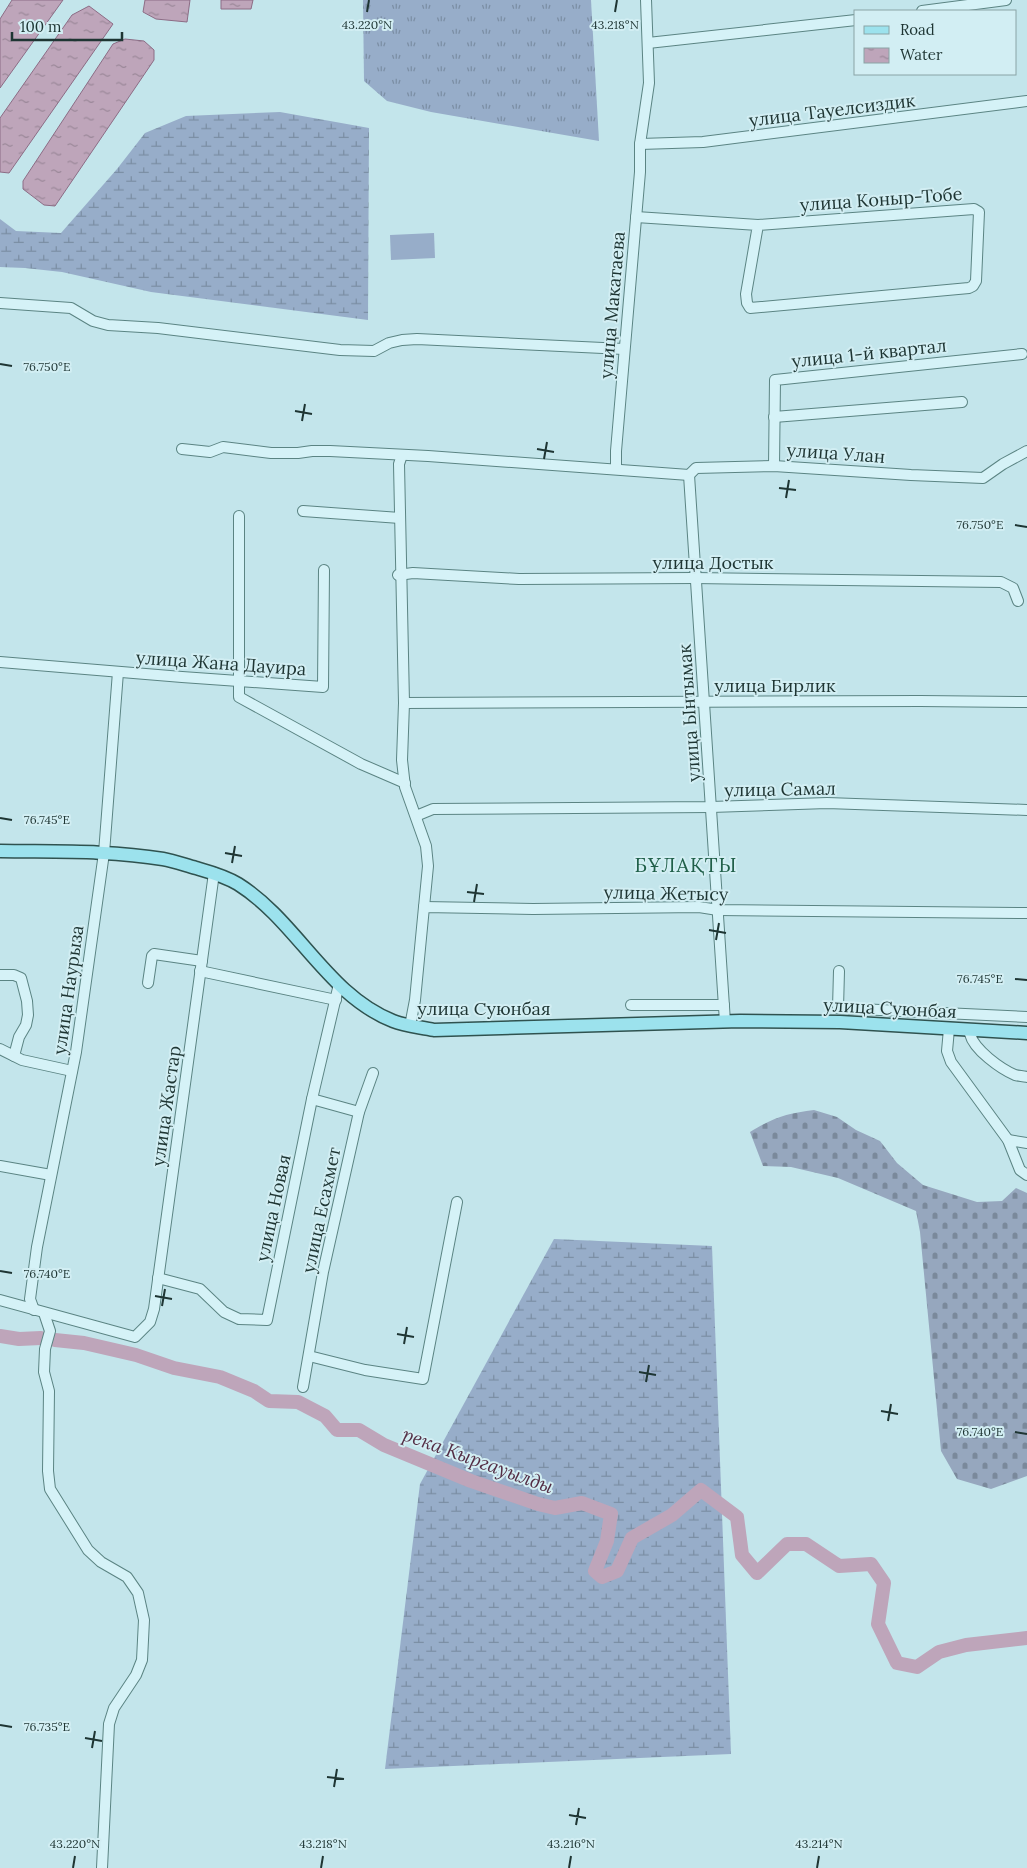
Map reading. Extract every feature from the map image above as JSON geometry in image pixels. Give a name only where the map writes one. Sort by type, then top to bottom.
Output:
[{"type":"main road","name":"улица Суюнбая","points":[[0,851],[104,853],[164,859],[214,873],[237,883],[259,899],[359,1003],[393,1021],[410,1026],[434,1030],[725,1022],[840,1022],[1027,1033]]},
{"type":"street","name":"улица Макатаева","points":[[616,468],[624,349],[640,172],[640,144],[649,82],[646,0]]},
{"type":"street","points":[[930,10],[1006,0]]},
{"type":"street","points":[[648,42],[854,20]]},
{"type":"street","name":"улица Тауелсиздик","points":[[640,144],[703,142],[1027,101]]},
{"type":"street","name":"улица Коныр-Тобе","points":[[636,217],[758,225],[974,209],[979,212],[976,280],[970,288],[750,308],[747,303],[746,294],[758,225]]},
{"type":"street","points":[[0,303],[72,308],[93,321],[108,325],[158,328],[340,350],[374,351],[389,343],[417,339],[624,349]]},
{"type":"street","name":"улица 1-й квартал","points":[[774,466],[774,380],[1022,354]]},
{"type":"street","points":[[774,417],[962,402]]},
{"type":"street","points":[[182,448],[210,452],[223,447],[271,453],[330,451],[605,469],[616,468],[688,475]]},
{"type":"street","name":"улица Улан","points":[[688,475],[696,468],[774,466],[920,476],[983,478],[1027,451]]},
{"type":"street","points":[[402,455],[399,464],[404,703],[402,760],[405,782],[426,846],[428,866],[415,1000],[410,1026]]},
{"type":"street","name":"улица Ынтымак","points":[[688,475],[694,578],[705,701],[725,1022]]},
{"type":"street","points":[[303,511],[400,518]]},
{"type":"street","points":[[239,516],[239,697],[360,764],[405,782]]},
{"type":"street","name":"улица Жана Дауира","points":[[0,662],[323,687],[324,570]]},
{"type":"street","name":"улица Достык","points":[[400,574],[413,573],[519,579],[694,578],[1001,582],[1013,588],[1023,598]]},
{"type":"street","name":"улица Наурыза","points":[[102,1868],[109,1724],[114,1708],[136,1675],[142,1660],[144,1620],[138,1593],[127,1577],[101,1562],[88,1550],[50,1489],[48,1471],[49,1391],[44,1372],[45,1349],[50,1332],[30,1299],[37,1247],[72,1071],[104,853],[118,672]]},
{"type":"street","name":"улица Бирлик","points":[[404,703],[705,701],[1027,702]]},
{"type":"street","name":"улица Самал","points":[[416,816],[433,809],[711,807],[827,803],[1027,810]]},
{"type":"street","name":"улица Жастар","points":[[39,1311],[135,1336],[143,1330],[153,1315],[214,873]]},
{"type":"street","name":"улица Жетысу","points":[[424,907],[533,909],[699,907],[718,910],[1027,913]]},
{"type":"street","points":[[148,983],[152,956],[154,954],[336,1000]]},
{"type":"street","points":[[839,970],[838,1008],[1027,1017]]},
{"type":"street","points":[[0,975],[14,975],[20,978],[27,1000],[28,1015],[26,1025],[19,1037],[14,1056]]},
{"type":"street","name":"улица Новая","points":[[158,1278],[200,1289],[224,1312],[239,1319],[267,1320],[312,1099],[340,984]]},
{"type":"street","points":[[631,1005],[724,1005]]},
{"type":"street","points":[[949,1029],[947,1051],[952,1062],[1008,1140],[1020,1170],[1027,1175]]},
{"type":"street","points":[[973,1030],[970,1034],[972,1039],[987,1057],[1016,1076],[1027,1077]]},
{"type":"street","points":[[0,1049],[22,1060],[72,1071]]},
{"type":"street","name":"улица Есахмет","points":[[303,1387],[323,1272],[359,1112],[373,1073]]},
{"type":"street","points":[[312,1099],[359,1112]]},
{"type":"street","points":[[1008,1140],[1027,1143]]},
{"type":"street","points":[[0,1166],[51,1176]]},
{"type":"street","points":[[309,1356],[365,1370],[423,1379],[457,1202]]},
{"type":"street","points":[[0,1300],[39,1311]]},
{"type":"green space","points":[[363,0],[591,0],[599,141],[431,112],[387,101],[364,81]]},
{"type":"green space","points":[[280,112],[369,128],[368,320],[151,292],[62,272],[0,267],[0,219],[16,231],[61,233],[117,169],[145,133],[186,116]]},
{"type":"green space","points":[[434,233],[435,258],[391,260],[390,235]]},
{"type":"green space","points":[[814,1110],[837,1117],[856,1130],[880,1141],[897,1163],[923,1185],[977,1202],[1002,1201],[1016,1188],[1027,1193],[1027,1476],[991,1489],[957,1479],[941,1451],[920,1232],[916,1211],[838,1178],[791,1167],[763,1166],[750,1132],[780,1117]]},
{"type":"green space","points":[[554,1239],[712,1246],[731,1754],[385,1769],[420,1484]]},
{"type":"water","points":[[12,0],[63,0],[0,88],[0,19]]},
{"type":"water","points":[[145,0],[190,0],[187,22],[156,19],[143,12]]},
{"type":"water","points":[[221,0],[253,0],[251,9],[221,9]]},
{"type":"water","points":[[89,6],[113,24],[9,173],[0,172],[0,118],[72,15]]},
{"type":"water","points":[[125,39],[144,41],[154,50],[154,60],[55,206],[44,205],[23,189],[23,181],[113,44]]},
{"type":"waterway","name":"река Кыргауылды","points":[[0,1336],[19,1339],[41,1338]]},
{"type":"waterway","name":"река Кыргауылды","points":[[55,1340],[84,1343],[136,1355],[174,1368],[220,1377],[254,1391],[269,1401],[298,1402],[325,1416],[337,1430],[359,1430],[384,1445],[471,1481],[538,1504],[555,1508],[582,1503],[611,1514],[607,1541],[595,1571],[602,1577],[617,1571],[632,1538],[672,1515],[701,1490],[737,1517],[742,1555],[757,1573],[787,1544],[806,1544],[839,1566],[871,1564],[884,1583],[878,1624],[897,1663],[917,1667],[939,1652],[966,1645],[1027,1638]]},
{"type":"district","name":"БҰЛАҚТЫ","points":[[686,864]]}]
